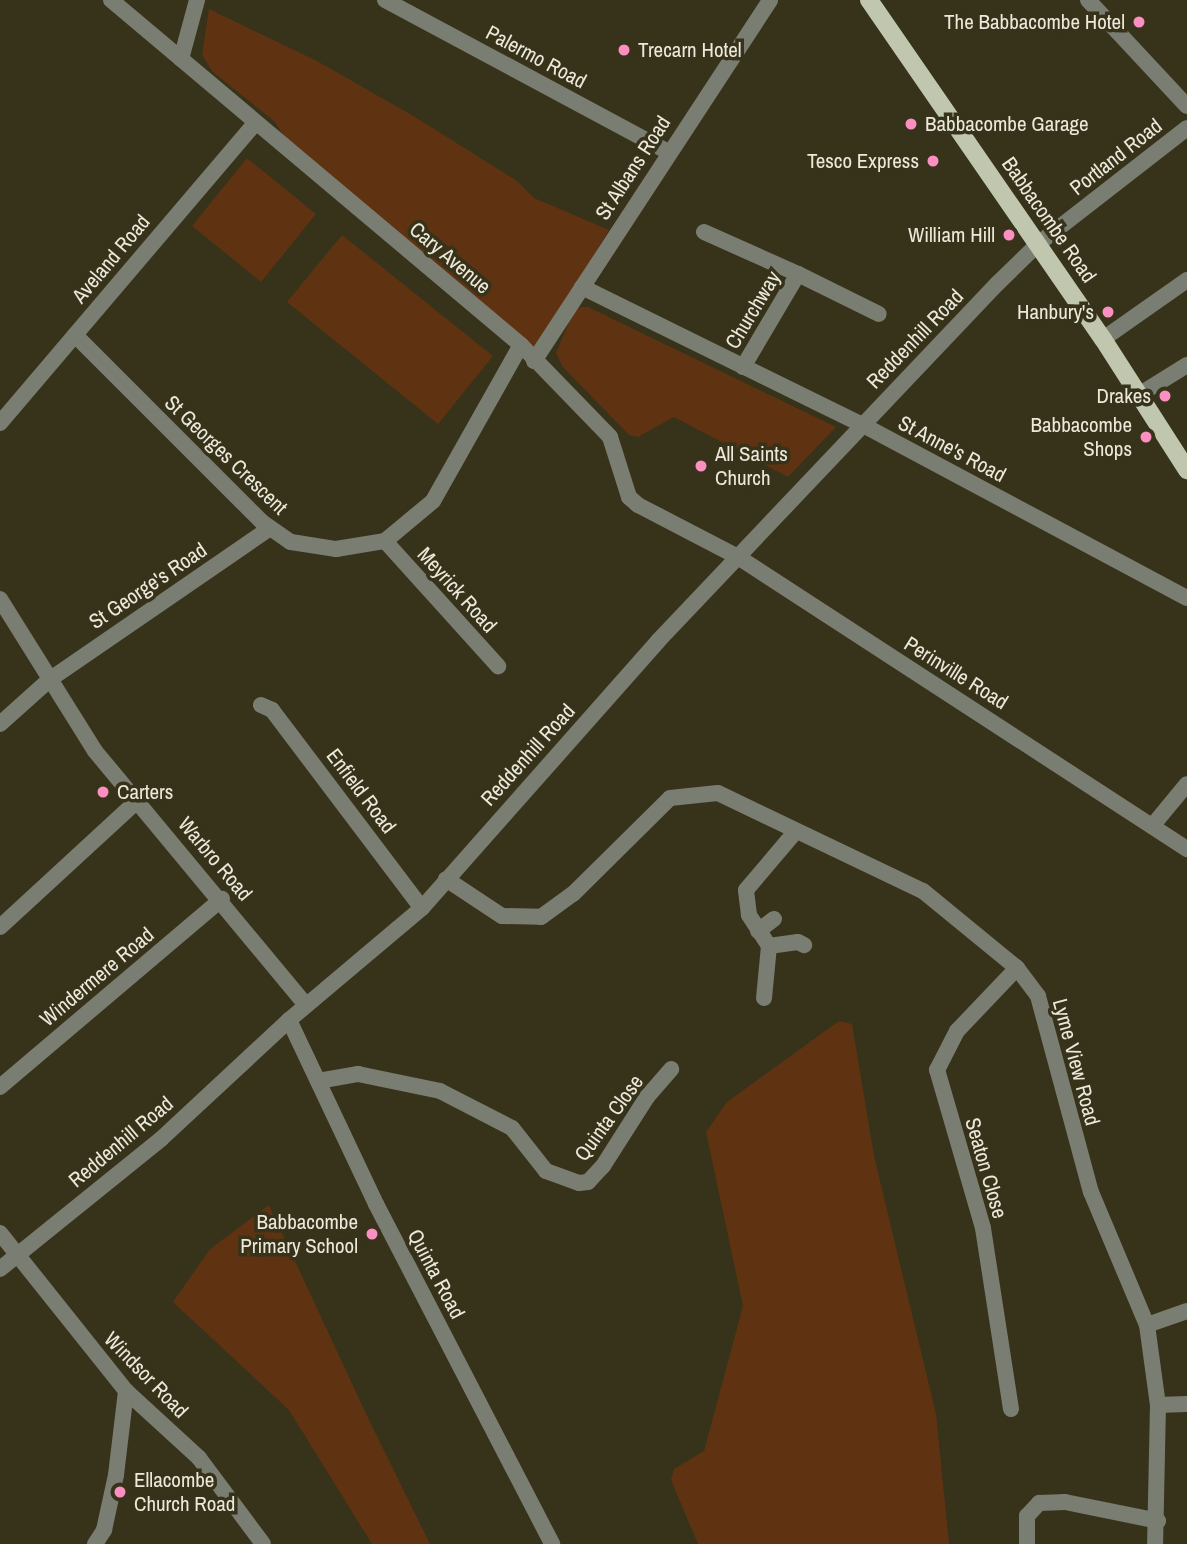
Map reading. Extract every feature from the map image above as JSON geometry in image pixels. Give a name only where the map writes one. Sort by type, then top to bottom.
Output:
[{"type":"main road","name":"Babbacombe Road","points":[[869,0],[1103,339],[1137,396],[1187,470]]},
{"type":"street","name":"Cary Avenue","points":[[111,0],[521,345],[610,437],[629,497],[738,557]]},
{"type":"street","points":[[181,59],[197,0]]},
{"type":"street","name":"Palermo Road","points":[[385,0],[668,152]]},
{"type":"street","name":"St Albans Road","points":[[534,361],[668,152],[770,0]]},
{"type":"street","points":[[1088,0],[1187,106]]},
{"type":"street","name":"Aveland Road","points":[[0,424],[255,123]]},
{"type":"street","name":"Portland Road","points":[[1038,244],[1187,128]]},
{"type":"street","name":"Churchway","points":[[704,232],[879,314]]},
{"type":"street","name":"Reddenhill Road","points":[[0,1269],[161,1139],[289,1020],[422,908],[738,557],[1038,244]]},
{"type":"street","name":"Churchway","points":[[743,367],[798,274]]},
{"type":"street","points":[[1103,339],[1187,280]]},
{"type":"street","name":"St Anne's Road","points":[[582,287],[863,425],[1187,598]]},
{"type":"street","name":"St Georges Crescent","points":[[75,335],[270,528],[291,542],[336,549],[385,541]]},
{"type":"street","points":[[385,541],[433,501],[521,345]]},
{"type":"street","points":[[1137,396],[1187,365]]},
{"type":"street","name":"St George's Road","points":[[0,723],[49,680],[270,528]]},
{"type":"street","name":"Meyrick Road","points":[[385,541],[498,666]]},
{"type":"street","name":"Perinville Road","points":[[738,557],[1187,849]]},
{"type":"street","name":"Warbro Road","points":[[0,599],[95,751],[222,899],[306,1006]]},
{"type":"street","name":"Enfield Road","points":[[261,705],[272,710],[422,908]]},
{"type":"street","points":[[1153,825],[1187,784]]},
{"type":"street","name":"Lyme View Road","points":[[446,879],[502,916],[541,917],[573,894],[650,813],[670,798],[694,793],[718,793],[923,891],[1017,968],[1038,996],[1091,1192],[1147,1325],[1158,1405],[1158,1521],[1155,1544]]},
{"type":"street","points":[[0,927],[138,800]]},
{"type":"street","points":[[764,998],[769,946],[758,931],[745,902],[746,890],[796,831]]},
{"type":"street","name":"Windermere Road","points":[[0,1087],[222,899]]},
{"type":"street","points":[[758,931],[774,919]]},
{"type":"street","points":[[769,946],[798,942],[804,945]]},
{"type":"street","name":"Seaton Close","points":[[1011,1409],[983,1228],[937,1070],[957,1031],[1017,968]]},
{"type":"street","name":"Quinta Road","points":[[289,1020],[376,1204],[552,1544]]},
{"type":"street","name":"Quinta Close","points":[[318,1082],[358,1073],[440,1091],[512,1128],[545,1171],[579,1183],[588,1182],[603,1166],[647,1097],[671,1069]]},
{"type":"street","name":"Windsor Road","points":[[0,1233],[126,1391],[199,1458],[263,1544]]},
{"type":"street","points":[[1147,1325],[1187,1311]]},
{"type":"street","points":[[95,1544],[104,1530],[117,1475],[126,1391]]},
{"type":"street","points":[[1158,1405],[1187,1404]]},
{"type":"street","points":[[1027,1544],[1027,1516],[1039,1503],[1065,1502],[1158,1521]]},
{"type":"shaded area","points":[[209,9],[317,61],[415,117],[517,181],[534,198],[609,230],[535,352],[291,146],[274,121],[213,72],[202,55]]},
{"type":"shaded area","points":[[247,158],[316,214],[261,282],[192,226]]},
{"type":"shaded area","points":[[342,235],[493,356],[438,424],[287,302]]},
{"type":"shaded area","points":[[588,307],[836,427],[788,477],[674,417],[638,437],[629,435],[563,367],[556,353],[574,311]]},
{"type":"shaded area","points":[[839,1021],[852,1024],[874,1156],[936,1414],[949,1544],[698,1544],[671,1480],[674,1469],[704,1451],[743,1306],[706,1132],[727,1102]]},
{"type":"shaded area","points":[[269,1205],[430,1544],[372,1544],[289,1410],[173,1302],[210,1249]]},
{"type":"place","name":"The Babbacombe Hotel","points":[[1139,22]]},
{"type":"place","name":"Trecarn Hotel","points":[[624,50]]},
{"type":"place","name":"Babbacombe Garage","points":[[911,124]]},
{"type":"place","name":"Tesco Express","points":[[933,161]]},
{"type":"place","name":"William Hill","points":[[1009,235]]},
{"type":"place","name":"Hanbury's","points":[[1108,312]]},
{"type":"place","name":"Drakes","points":[[1165,396]]},
{"type":"place","name":"Babbacombe Shops","points":[[1146,437]]},
{"type":"place","name":"All Saints Church","points":[[701,466]]},
{"type":"place","name":"Carters","points":[[103,792]]},
{"type":"place","name":"Babbacombe Primary School","points":[[372,1234]]},
{"type":"place","name":"Ellacombe Church Road","points":[[120,1492]]}]
